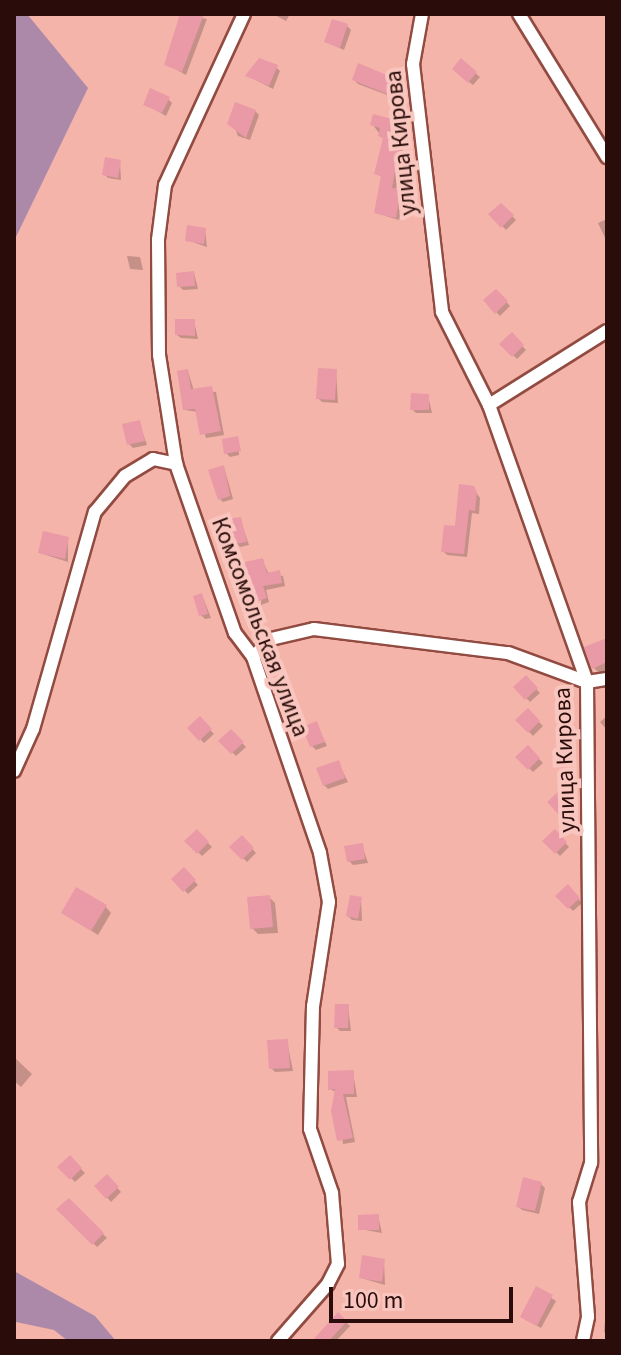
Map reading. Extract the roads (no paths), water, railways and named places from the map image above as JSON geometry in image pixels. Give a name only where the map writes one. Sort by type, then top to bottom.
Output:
[{"type":"street","name":"Комсомольская улица","points":[[244,14],[169,176],[161,211],[159,355],[176,464],[235,633],[253,657],[320,853],[329,902],[313,1006],[310,1129],[332,1193],[338,1264],[328,1284],[278,1341]]},
{"type":"street","name":"улица Кирова","points":[[422,14],[413,64],[442,312],[489,405],[587,682],[591,1163],[579,1202],[588,1317],[583,1341]]},
{"type":"street","points":[[519,14],[607,157]]},
{"type":"street","points":[[489,405],[607,331]]},
{"type":"street","points":[[14,771],[33,729],[95,512],[125,476],[153,459],[176,464]]},
{"type":"street","points":[[253,657],[271,639],[314,629],[508,653],[587,682],[607,679]]}]
